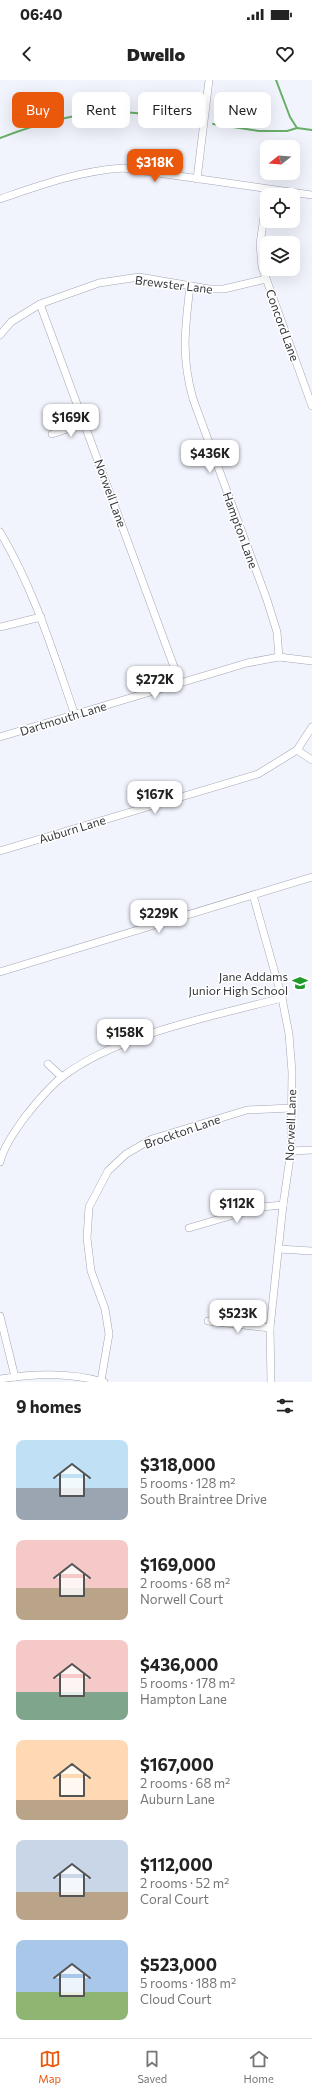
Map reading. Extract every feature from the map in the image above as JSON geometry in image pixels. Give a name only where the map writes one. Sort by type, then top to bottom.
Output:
[{"type":"street","points":[[196,179],[208,80]]},
{"type":"street","points":[[0,200],[62,177],[96,170],[122,168],[196,179],[260,192]]},
{"type":"street","points":[[300,194],[312,195]]},
{"type":"street","name":"Concord Lane","points":[[262,228],[260,244],[262,267],[312,406]]},
{"type":"street","name":"Brewster Lane","points":[[0,335],[11,322],[40,304],[99,283],[139,277],[224,290],[266,280]]},
{"type":"street","name":"Hampton Lane","points":[[190,286],[184,334],[186,374],[193,399],[267,600],[277,632],[279,658]]},
{"type":"street","name":"Norwell Lane","points":[[40,304],[180,683]]},
{"type":"street","points":[[52,434],[85,423]]},
{"type":"street","points":[[0,532],[24,576],[41,617],[75,715]]},
{"type":"street","points":[[0,627],[41,617]]},
{"type":"street","name":"Dartmouth Lane","points":[[0,737],[247,663],[279,658],[312,661]]},
{"type":"street","name":"Auburn Lane","points":[[0,851],[258,774],[297,750],[312,727]]},
{"type":"street","points":[[297,750],[312,760]]},
{"type":"street","points":[[0,972],[312,877]]},
{"type":"street","name":"Norwell Lane","points":[[253,895],[282,998],[289,1040],[292,1072],[291,1151],[283,1205],[270,1328],[272,1382]]},
{"type":"street","points":[[0,1162],[3,1152],[21,1122],[46,1092],[62,1077],[99,1054],[126,1043],[282,998]]},
{"type":"street","points":[[48,1064],[62,1077]]},
{"type":"street","name":"Brockton Lane","points":[[103,1382],[109,1334],[105,1309],[90,1271],[87,1238],[89,1207],[108,1171],[136,1147],[162,1135],[247,1110],[291,1108]]},
{"type":"street","points":[[291,1151],[312,1150]]},
{"type":"street","points":[[189,1228],[261,1207],[283,1205]]},
{"type":"street","points":[[279,1249],[312,1251]]},
{"type":"street","points":[[0,1316],[15,1376]]},
{"type":"street","points":[[208,1321],[270,1328]]},
{"type":"street","points":[[0,1379],[15,1376],[64,1374],[103,1382]]},
{"type":"waterway","points":[[276,80],[290,117],[297,128]]},
{"type":"waterway","points":[[0,138],[27,128],[87,114],[116,112],[138,113]]},
{"type":"waterway","points":[[213,124],[259,131],[287,131],[297,128],[312,130]]},
{"type":"place","name":"Jane Addams Junior High School","points":[[300,983]]}]
